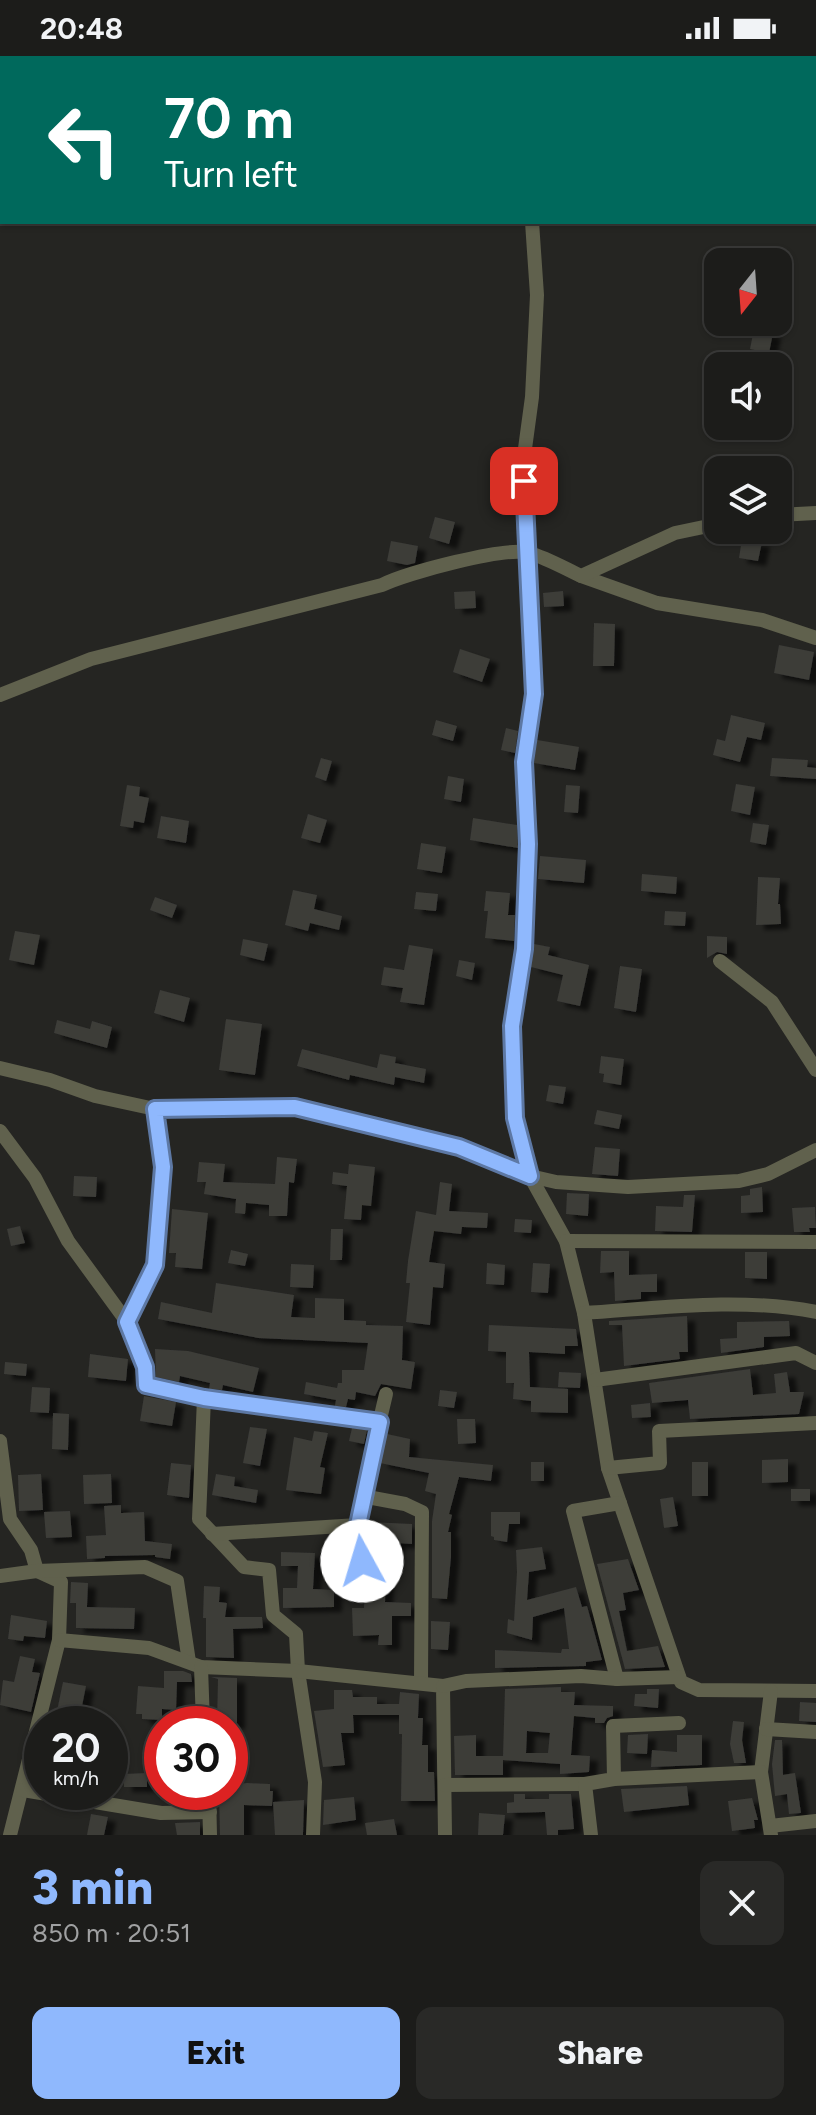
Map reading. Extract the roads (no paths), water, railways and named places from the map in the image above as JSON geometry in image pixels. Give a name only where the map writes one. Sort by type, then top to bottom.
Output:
[{"type":"street","points":[[532,224],[537,295],[532,397],[524,456],[534,694],[524,762],[528,844],[524,949],[512,1026],[515,1118],[530,1176],[566,1241],[584,1313],[608,1468],[681,1682],[699,1690],[816,1691]]},
{"type":"street","points":[[792,514],[816,513]]},
{"type":"street","points":[[581,576],[675,533],[704,527]]},
{"type":"street","points":[[0,695],[91,659],[382,585],[399,577],[503,553],[526,552],[581,576],[657,603],[762,620],[816,638]]},
{"type":"street","points":[[720,961],[772,1002],[816,1070]]},
{"type":"street","points":[[0,1068],[50,1080],[95,1096],[155,1109],[295,1107],[459,1147],[530,1176],[556,1182],[628,1187],[739,1181],[768,1174],[816,1150]]},
{"type":"street","points":[[127,1322],[155,1265],[163,1167],[155,1109]]},
{"type":"street","points":[[0,1131],[35,1178],[68,1241],[127,1322],[145,1367],[146,1385],[204,1398],[380,1422]]},
{"type":"street","points":[[566,1241],[816,1242]]},
{"type":"street","points":[[584,1313],[680,1306],[759,1305],[816,1312]]},
{"type":"street","points":[[595,1380],[796,1353],[816,1363]]},
{"type":"street","points":[[362,1561],[363,1537],[358,1525],[362,1496],[386,1394]]},
{"type":"street","points":[[204,1398],[199,1519],[244,1567],[269,1570],[273,1615],[296,1634],[298,1671],[315,1782],[313,1835]]},
{"type":"street","points":[[608,1468],[660,1463],[659,1431],[816,1423]]},
{"type":"street","points":[[0,1441],[10,1519],[31,1550],[37,1571],[61,1582],[59,1640],[10,1835]]},
{"type":"street","points":[[362,1496],[405,1504],[422,1512],[421,1683]]},
{"type":"street","points":[[617,1679],[573,1511],[620,1503]]},
{"type":"street","points":[[212,1534],[358,1525]]},
{"type":"street","points":[[0,1576],[37,1571],[145,1567],[177,1581],[201,1706]]},
{"type":"street","points":[[59,1640],[149,1648],[195,1664],[443,1686],[466,1681],[581,1676],[617,1679],[679,1677]]},
{"type":"street","points":[[443,1686],[445,1835]]},
{"type":"street","points":[[771,1691],[761,1772],[770,1831],[816,1821]]},
{"type":"street","points":[[614,1779],[613,1726],[679,1723]]},
{"type":"street","points":[[766,1729],[816,1732]]},
{"type":"street","points":[[445,1785],[585,1784],[614,1779],[761,1772]]},
{"type":"street","points":[[585,1784],[591,1835]]},
{"type":"street","points":[[23,1790],[161,1813],[210,1812],[210,1835]]}]
